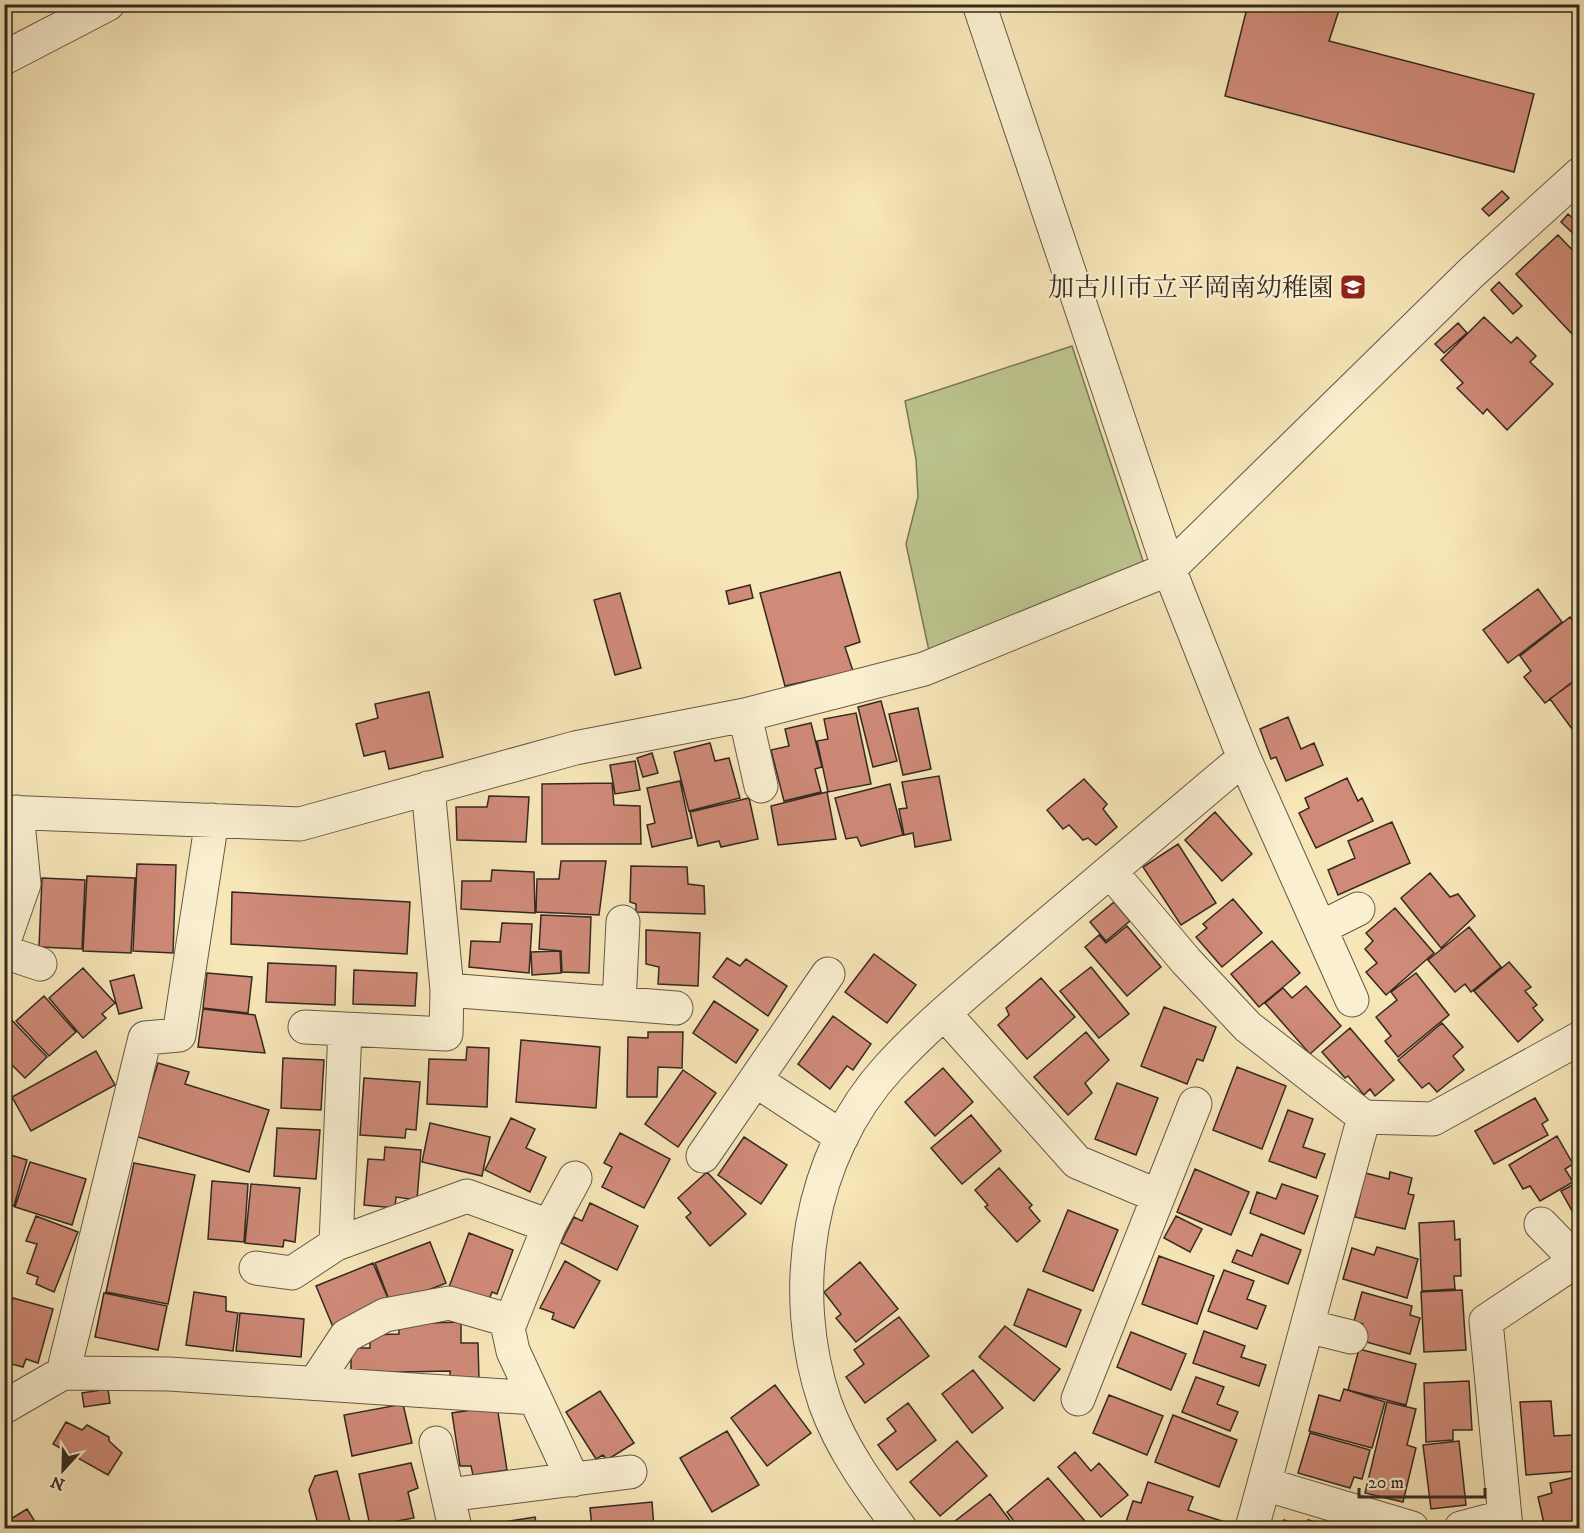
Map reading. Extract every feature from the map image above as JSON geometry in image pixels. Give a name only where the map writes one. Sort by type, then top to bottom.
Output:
[{"type":"street","points":[[4,58],[108,4]]},
{"type":"street","points":[[979,4],[1168,568],[1244,758],[1352,1000]]},
{"type":"street","points":[[4,940],[24,885],[11,812],[300,824],[575,748],[745,715],[924,669],[1168,568],[1471,273],[1580,174]]},
{"type":"street","points":[[745,715],[761,786]]},
{"type":"street","points":[[900,1528],[860,1474],[839,1436],[814,1366],[808,1327],[806,1288],[814,1220],[826,1173],[842,1137],[862,1102],[888,1068],[944,1013],[1244,758]]},
{"type":"street","points":[[305,1027],[446,1034],[447,990],[428,788]]},
{"type":"street","points":[[63,1373],[145,1038],[180,1035],[212,820]]},
{"type":"street","points":[[1110,871],[1186,960],[1248,1027],[1364,1117],[1433,1119],[1577,1047]]},
{"type":"street","points":[[1320,928],[1358,909]]},
{"type":"street","points":[[619,1003],[622,922]]},
{"type":"street","points":[[4,952],[40,964]]},
{"type":"street","points":[[703,1156],[828,974]]},
{"type":"street","points":[[447,990],[676,1008]]},
{"type":"street","points":[[944,1013],[1077,1162],[1158,1196]]},
{"type":"street","points":[[336,1244],[345,1029]]},
{"type":"street","points":[[755,1080],[842,1137]]},
{"type":"street","points":[[1078,1399],[1195,1104]]},
{"type":"street","points":[[1252,1528],[1364,1117]]},
{"type":"street","points":[[573,1480],[513,1351],[508,1328],[549,1226],[575,1178]]},
{"type":"street","points":[[256,1268],[292,1273],[336,1244],[467,1196],[549,1226]]},
{"type":"street","points":[[1461,1528],[1505,1523],[1486,1321],[1578,1262],[1541,1224]]},
{"type":"street","points":[[315,1383],[346,1336],[385,1315],[449,1303],[511,1321]]},
{"type":"street","points":[[1307,1326],[1352,1337]]},
{"type":"street","points":[[4,1407],[63,1373],[169,1374],[535,1398]]},
{"type":"street","points":[[436,1443],[454,1528]]},
{"type":"street","points":[[448,1495],[630,1472]]},
{"type":"street","points":[[1264,1484],[1412,1528]]},
{"type":"green space","points":[[1072,346],[1145,567],[929,651],[906,544],[918,497],[916,459],[905,401]]},
{"type":"building","points":[[1248,4],[1341,4],[1329,41],[1534,94],[1514,172],[1225,96]]},
{"type":"building","points":[[1502,191],[1509,198],[1489,216],[1482,209]]},
{"type":"building","points":[[1568,214],[1580,225],[1579,239],[1561,222]]},
{"type":"building","points":[[1558,235],[1580,258],[1580,327],[1572,334],[1516,274]]},
{"type":"building","points":[[1499,282],[1522,306],[1513,314],[1491,290]]},
{"type":"building","points":[[1484,317],[1511,343],[1517,337],[1536,356],[1530,362],[1553,384],[1507,430],[1487,409],[1483,414],[1457,388],[1463,383],[1441,360]]},
{"type":"building","points":[[1458,323],[1467,333],[1444,353],[1435,344]]},
{"type":"building","points":[[840,572],[860,642],[845,647],[853,671],[785,686],[760,593]]},
{"type":"building","points":[[750,585],[753,598],[729,604],[726,591]]},
{"type":"building","points":[[1538,589],[1562,622],[1508,663],[1483,630]]},
{"type":"building","points":[[620,593],[641,668],[615,675],[594,600]]},
{"type":"building","points":[[1570,617],[1580,630],[1580,676],[1545,703],[1524,677],[1531,671],[1520,656]]},
{"type":"building","points":[[1580,677],[1580,729],[1575,733],[1550,699]]},
{"type":"building","points":[[429,692],[443,757],[389,769],[385,751],[364,756],[356,724],[378,718],[375,704]]},
{"type":"building","points":[[881,701],[897,761],[873,767],[858,707]]},
{"type":"building","points":[[918,708],[931,769],[903,775],[889,714]]},
{"type":"building","points":[[856,713],[871,784],[828,792],[817,741],[828,739],[824,719]]},
{"type":"building","points":[[1288,717],[1301,749],[1314,743],[1323,765],[1286,781],[1276,757],[1271,759],[1260,729]]},
{"type":"building","points":[[811,723],[822,767],[815,769],[821,792],[784,801],[771,750],[789,746],[785,729]]},
{"type":"building","points":[[710,743],[715,761],[729,758],[740,798],[689,811],[674,752]]},
{"type":"building","points":[[652,753],[658,773],[643,777],[637,758]]},
{"type":"building","points":[[635,761],[640,790],[615,794],[610,765]]},
{"type":"building","points":[[939,776],[951,840],[915,847],[913,833],[904,835],[899,809],[907,808],[902,782]]},
{"type":"building","points":[[1347,778],[1358,801],[1362,798],[1373,821],[1316,848],[1299,813],[1309,808],[1305,798]]},
{"type":"building","points":[[1084,779],[1107,804],[1103,809],[1117,827],[1096,845],[1088,838],[1083,840],[1069,825],[1063,829],[1047,810]]},
{"type":"building","points":[[680,781],[692,838],[652,847],[647,825],[655,823],[647,788]]},
{"type":"building","points":[[612,783],[614,805],[640,806],[641,844],[542,844],[542,784]]},
{"type":"building","points":[[890,784],[903,835],[861,846],[857,837],[846,839],[835,798]]},
{"type":"building","points":[[827,792],[836,839],[778,845],[771,806]]},
{"type":"building","points":[[489,796],[529,797],[526,842],[457,840],[456,807],[487,807]]},
{"type":"building","points":[[749,798],[758,839],[721,847],[719,841],[698,846],[690,812]]},
{"type":"building","points":[[1215,812],[1252,854],[1222,881],[1185,840]]},
{"type":"building","points":[[1392,822],[1410,863],[1338,895],[1328,870],[1355,858],[1348,841]]},
{"type":"building","points":[[1178,844],[1216,903],[1181,925],[1143,867]]},
{"type":"building","points":[[561,861],[606,861],[599,915],[536,912],[537,879],[559,879]]},
{"type":"building","points":[[137,864],[176,865],[173,953],[133,951]]},
{"type":"building","points":[[631,866],[687,867],[688,884],[704,886],[705,914],[636,912],[636,904],[630,902]]},
{"type":"building","points":[[492,870],[534,872],[535,913],[461,909],[462,881],[491,881]]},
{"type":"building","points":[[1430,873],[1450,897],[1458,894],[1475,916],[1441,948],[1401,898]]},
{"type":"building","points":[[87,876],[135,878],[131,953],[83,951]]},
{"type":"building","points":[[42,878],[85,880],[82,949],[39,947]]},
{"type":"building","points":[[232,892],[410,902],[407,954],[231,944]]},
{"type":"building","points":[[1233,899],[1262,933],[1222,967],[1196,937],[1207,928],[1203,924]]},
{"type":"building","points":[[1114,902],[1130,921],[1106,941],[1090,922]]},
{"type":"building","points":[[1395,908],[1434,953],[1386,995],[1366,972],[1377,963],[1365,949],[1373,941],[1366,933]]},
{"type":"building","points":[[541,915],[591,917],[589,973],[562,972],[561,951],[539,949]]},
{"type":"building","points":[[502,923],[532,924],[529,973],[469,967],[471,941],[500,942]]},
{"type":"building","points":[[1127,926],[1161,967],[1127,996],[1085,947],[1099,935],[1106,943]]},
{"type":"building","points":[[1469,927],[1501,967],[1471,992],[1465,984],[1455,992],[1428,960]]},
{"type":"building","points":[[646,930],[700,933],[698,986],[658,984],[659,967],[646,964]]},
{"type":"building","points":[[1272,941],[1300,973],[1259,1007],[1231,974]]},
{"type":"building","points":[[560,951],[561,973],[532,975],[531,952]]},
{"type":"building","points":[[874,954],[916,985],[887,1023],[845,992]]},
{"type":"building","points":[[727,958],[740,966],[746,959],[787,986],[768,1016],[713,977]]},
{"type":"building","points":[[1509,962],[1531,987],[1525,991],[1537,1005],[1533,1008],[1543,1020],[1518,1042],[1474,991]]},
{"type":"building","points":[[268,963],[336,966],[335,1005],[266,1002]]},
{"type":"building","points":[[1091,967],[1129,1014],[1099,1038],[1060,991]]},
{"type":"building","points":[[83,968],[115,1003],[102,1014],[106,1018],[83,1038],[49,998]]},
{"type":"building","points":[[354,970],[417,973],[415,1006],[353,1004]]},
{"type":"building","points":[[207,973],[252,977],[248,1013],[203,1008]]},
{"type":"building","points":[[1416,973],[1449,1015],[1398,1057],[1385,1041],[1391,1036],[1376,1017],[1397,1000],[1391,992]]},
{"type":"building","points":[[134,975],[142,1008],[119,1014],[110,981]]},
{"type":"building","points":[[1041,978],[1075,1017],[1027,1059],[998,1025],[1009,1015],[1006,1008]]},
{"type":"building","points":[[1306,986],[1341,1026],[1310,1054],[1265,1003],[1283,988],[1292,998]]},
{"type":"building","points":[[44,996],[76,1032],[49,1056],[16,1021]]},
{"type":"building","points":[[714,1001],[758,1030],[736,1063],[693,1033]]},
{"type":"building","points":[[1164,1007],[1216,1027],[1203,1061],[1197,1059],[1187,1084],[1141,1066]]},
{"type":"building","points":[[203,1009],[255,1015],[265,1053],[198,1047]]},
{"type":"building","points":[[4,1012],[47,1057],[25,1078],[10,1063],[4,1067]]},
{"type":"building","points":[[833,1016],[871,1044],[853,1070],[847,1066],[830,1089],[798,1064]]},
{"type":"building","points":[[1442,1023],[1463,1047],[1453,1056],[1464,1070],[1437,1092],[1429,1083],[1422,1088],[1398,1060]]},
{"type":"building","points":[[1350,1028],[1394,1080],[1375,1096],[1370,1089],[1364,1095],[1348,1076],[1345,1078],[1322,1052]]},
{"type":"building","points":[[648,1032],[683,1032],[682,1068],[658,1067],[657,1097],[627,1097],[628,1037],[648,1038]]},
{"type":"building","points":[[1086,1032],[1109,1060],[1085,1083],[1092,1093],[1068,1115],[1034,1077]]},
{"type":"building","points":[[521,1040],[600,1047],[596,1108],[516,1102]]},
{"type":"building","points":[[467,1047],[489,1048],[487,1107],[427,1104],[429,1059],[466,1060]]},
{"type":"building","points":[[96,1051],[115,1085],[31,1131],[12,1097]]},
{"type":"building","points":[[283,1058],[324,1060],[321,1110],[281,1108]]},
{"type":"building","points":[[158,1063],[189,1072],[185,1084],[269,1110],[249,1172],[135,1136]]},
{"type":"building","points":[[1237,1067],[1286,1086],[1262,1149],[1213,1130]]},
{"type":"building","points":[[943,1068],[973,1102],[935,1136],[905,1102]]},
{"type":"building","points":[[683,1070],[716,1093],[678,1147],[645,1124]]},
{"type":"building","points":[[364,1078],[420,1082],[416,1130],[406,1129],[405,1138],[360,1135]]},
{"type":"building","points":[[1117,1083],[1158,1098],[1136,1155],[1095,1139]]},
{"type":"building","points":[[1535,1098],[1548,1120],[1542,1124],[1548,1135],[1494,1164],[1475,1131]]},
{"type":"building","points":[[1288,1110],[1313,1119],[1303,1147],[1325,1154],[1316,1178],[1269,1161]]},
{"type":"building","points":[[971,1115],[1001,1151],[962,1184],[931,1148]]},
{"type":"building","points":[[511,1118],[535,1129],[526,1148],[546,1157],[530,1192],[485,1170]]},
{"type":"building","points":[[430,1123],[490,1137],[482,1176],[422,1162]]},
{"type":"building","points":[[277,1128],[320,1130],[316,1179],[274,1176]]},
{"type":"building","points":[[620,1133],[670,1159],[644,1208],[602,1187],[612,1167],[604,1163]]},
{"type":"building","points":[[1557,1136],[1573,1164],[1565,1169],[1573,1182],[1540,1201],[1530,1186],[1523,1189],[1509,1165]]},
{"type":"building","points":[[744,1137],[787,1165],[761,1204],[718,1175]]},
{"type":"building","points":[[385,1147],[421,1150],[417,1200],[396,1197],[395,1208],[364,1205],[368,1159],[384,1160]]},
{"type":"building","points":[[4,1153],[27,1160],[14,1206],[4,1203]]},
{"type":"building","points":[[30,1162],[86,1179],[72,1225],[15,1207]]},
{"type":"building","points":[[134,1163],[195,1175],[168,1304],[106,1292]]},
{"type":"building","points":[[999,1168],[1032,1205],[1029,1208],[1040,1221],[1017,1242],[985,1207],[988,1205],[975,1190]]},
{"type":"building","points":[[1195,1169],[1249,1192],[1231,1235],[1177,1212]]},
{"type":"building","points":[[707,1172],[746,1214],[710,1246],[686,1217],[691,1213],[678,1198]]},
{"type":"building","points":[[1390,1172],[1412,1178],[1408,1194],[1414,1195],[1405,1229],[1355,1217],[1365,1173],[1389,1179]]},
{"type":"building","points":[[212,1181],[248,1184],[244,1242],[208,1239]]},
{"type":"building","points":[[1580,1181],[1580,1225],[1561,1191]]},
{"type":"building","points":[[251,1184],[300,1188],[295,1242],[284,1240],[283,1247],[245,1243]]},
{"type":"building","points":[[1282,1184],[1318,1196],[1304,1234],[1250,1213],[1257,1192],[1276,1199]]},
{"type":"building","points":[[590,1203],[638,1226],[617,1270],[561,1243],[574,1217],[582,1221]]},
{"type":"building","points":[[1068,1210],[1118,1230],[1093,1291],[1043,1271]]},
{"type":"building","points":[[36,1216],[78,1232],[54,1292],[36,1284],[38,1277],[27,1273],[37,1244],[26,1241]]},
{"type":"building","points":[[1176,1216],[1202,1229],[1190,1252],[1164,1238]]},
{"type":"building","points":[[1454,1221],[1455,1240],[1460,1239],[1461,1276],[1454,1276],[1455,1289],[1422,1291],[1419,1223]]},
{"type":"building","points":[[469,1233],[513,1250],[497,1294],[492,1292],[488,1302],[449,1287]]},
{"type":"building","points":[[1261,1234],[1301,1250],[1288,1284],[1232,1262],[1237,1250],[1252,1256]]},
{"type":"building","points":[[430,1242],[446,1283],[391,1305],[375,1263]]},
{"type":"building","points":[[1377,1247],[1418,1259],[1407,1298],[1343,1279],[1352,1248],[1374,1255]]},
{"type":"building","points":[[1159,1256],[1214,1276],[1197,1324],[1142,1304]]},
{"type":"building","points":[[565,1261],[600,1281],[574,1328],[552,1319],[554,1313],[540,1308]]},
{"type":"building","points":[[860,1262],[898,1309],[856,1342],[836,1318],[841,1314],[824,1292]]},
{"type":"building","points":[[373,1263],[390,1303],[333,1327],[316,1286]]},
{"type":"building","points":[[1224,1270],[1254,1281],[1247,1299],[1266,1306],[1257,1329],[1208,1311]]},
{"type":"building","points":[[1028,1289],[1081,1310],[1066,1347],[1014,1325]]},
{"type":"building","points":[[1462,1290],[1466,1350],[1424,1352],[1421,1292]]},
{"type":"building","points":[[194,1292],[226,1297],[226,1311],[238,1313],[233,1351],[186,1345]]},
{"type":"building","points":[[1362,1292],[1412,1306],[1410,1315],[1420,1318],[1410,1354],[1359,1340],[1363,1324],[1354,1321]]},
{"type":"building","points":[[104,1293],[167,1306],[158,1350],[95,1337]]},
{"type":"building","points":[[13,1298],[53,1309],[38,1363],[26,1359],[23,1367],[4,1362],[4,1329]]},
{"type":"building","points":[[240,1313],[304,1319],[301,1357],[236,1351]]},
{"type":"building","points":[[899,1317],[929,1356],[865,1403],[846,1377],[864,1364],[854,1350]]},
{"type":"building","points":[[461,1322],[461,1343],[478,1343],[479,1379],[450,1380],[450,1371],[351,1373],[351,1348],[370,1348],[370,1335],[399,1334],[399,1324]]},
{"type":"building","points":[[1005,1326],[1060,1369],[1034,1401],[979,1357]]},
{"type":"building","points":[[1204,1331],[1245,1346],[1241,1357],[1266,1365],[1259,1386],[1193,1363]]},
{"type":"building","points":[[1131,1332],[1186,1354],[1171,1390],[1117,1367]]},
{"type":"building","points":[[1359,1349],[1416,1364],[1406,1405],[1348,1390]]},
{"type":"building","points":[[973,1370],[1003,1408],[972,1433],[942,1394]]},
{"type":"building","points":[[1196,1377],[1224,1387],[1217,1404],[1238,1412],[1230,1431],[1182,1412]]},
{"type":"building","points":[[1469,1381],[1472,1430],[1453,1430],[1453,1440],[1426,1442],[1424,1383]]},
{"type":"building","points":[[775,1385],[811,1433],[767,1466],[731,1418]]},
{"type":"building","points":[[108,1389],[110,1403],[84,1407],[82,1393]]},
{"type":"building","points":[[1344,1389],[1385,1402],[1372,1448],[1309,1431],[1319,1395],[1340,1401]]},
{"type":"building","points":[[600,1391],[634,1443],[607,1460],[603,1455],[596,1459],[566,1412]]},
{"type":"building","points":[[1109,1395],[1163,1416],[1147,1455],[1093,1433]]},
{"type":"building","points":[[1551,1401],[1554,1436],[1574,1435],[1577,1471],[1526,1475],[1520,1402]]},
{"type":"building","points":[[1387,1402],[1416,1409],[1407,1445],[1416,1448],[1403,1502],[1365,1493]]},
{"type":"building","points":[[908,1403],[936,1440],[897,1470],[878,1445],[896,1431],[887,1419]]},
{"type":"building","points":[[403,1404],[412,1443],[352,1456],[344,1415]]},
{"type":"building","points":[[497,1406],[507,1470],[473,1475],[471,1466],[460,1466],[452,1413]]},
{"type":"building","points":[[1173,1415],[1237,1440],[1219,1487],[1155,1462]]},
{"type":"building","points":[[66,1422],[82,1430],[87,1425],[109,1437],[109,1441],[122,1453],[108,1475],[53,1444]]},
{"type":"building","points":[[727,1431],[759,1485],[712,1512],[680,1458]]},
{"type":"building","points":[[1310,1433],[1370,1450],[1362,1479],[1354,1477],[1350,1488],[1298,1473]]},
{"type":"building","points":[[957,1441],[987,1476],[940,1516],[910,1482]]},
{"type":"building","points":[[1459,1441],[1466,1505],[1431,1509],[1423,1445]]},
{"type":"building","points":[[1075,1452],[1091,1471],[1099,1463],[1128,1495],[1101,1517],[1058,1467]]},
{"type":"building","points":[[411,1463],[418,1488],[408,1492],[414,1518],[370,1526],[359,1474]]},
{"type":"building","points":[[337,1471],[351,1526],[319,1528],[309,1490],[315,1476]]},
{"type":"building","points":[[1580,1476],[1580,1521],[1545,1528],[1538,1497],[1552,1493],[1550,1483]]},
{"type":"building","points":[[1048,1478],[1091,1528],[1019,1528],[1007,1512]]},
{"type":"building","points":[[1148,1482],[1193,1497],[1188,1510],[1228,1523],[1226,1528],[1124,1528],[1133,1501],[1141,1503]]},
{"type":"building","points":[[990,1494],[1015,1527],[946,1528]]},
{"type":"building","points":[[652,1502],[654,1528],[592,1528],[590,1508]]},
{"type":"building","points":[[27,1509],[39,1528],[4,1528],[4,1523]]},
{"type":"building","points":[[535,1517],[537,1528],[492,1528],[491,1524]]},
{"type":"building","points":[[1284,1520],[1306,1527],[1308,1520],[1338,1528],[1281,1528]]},
{"type":"place","name":"加古川市立平岡南幼稚園","points":[[1353,287]]}]
